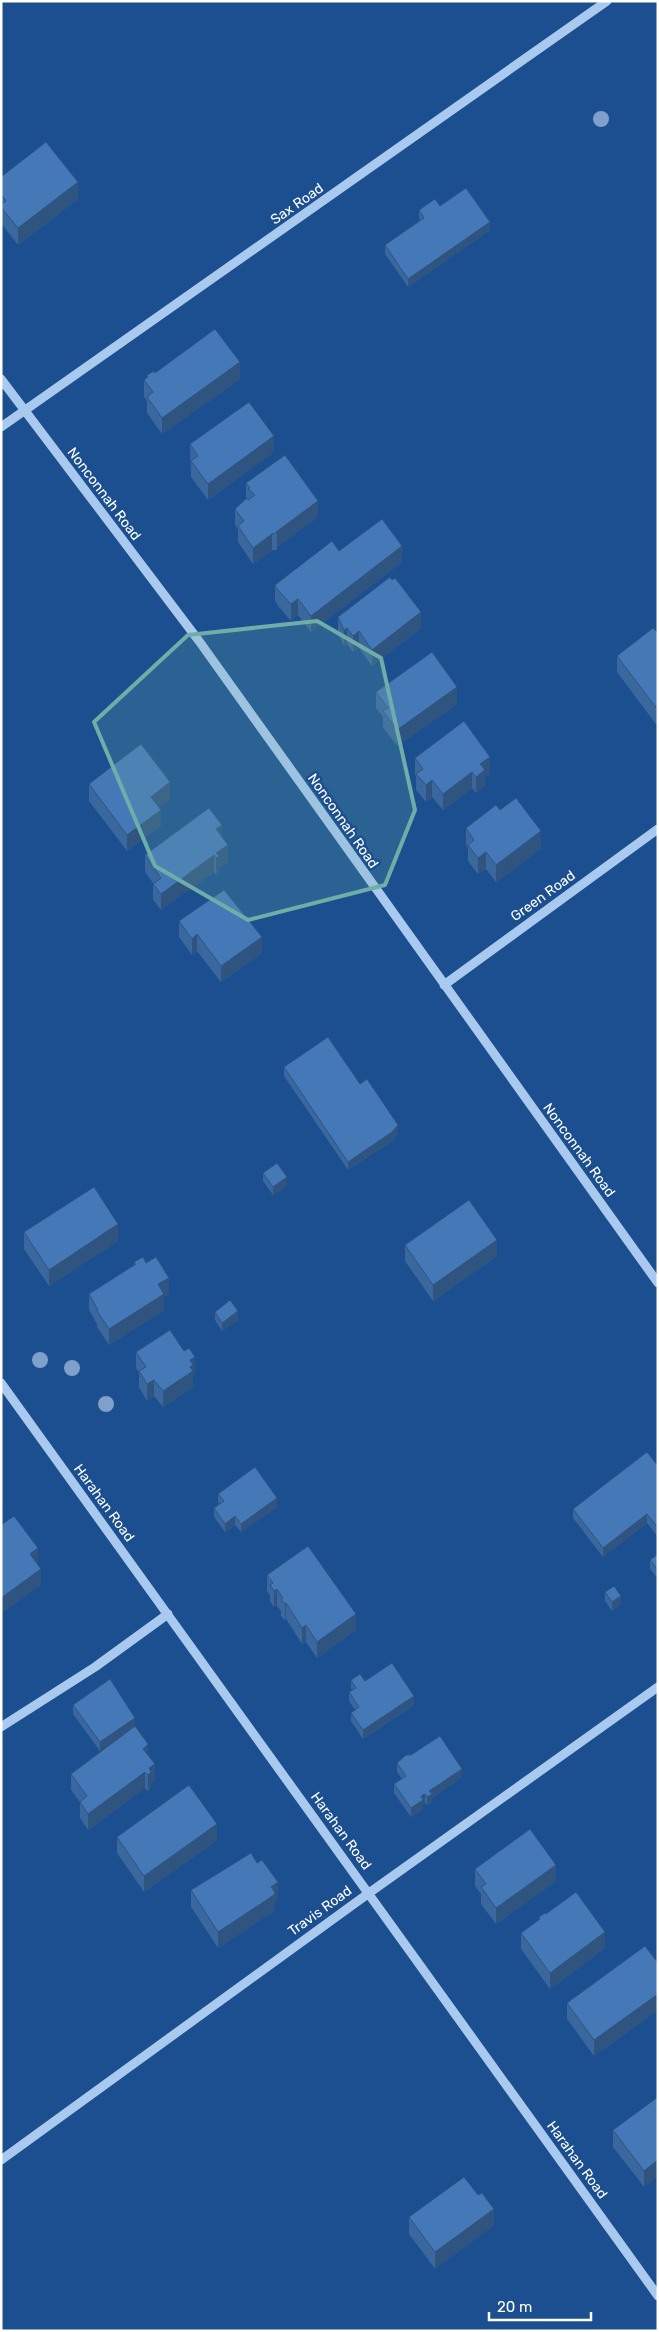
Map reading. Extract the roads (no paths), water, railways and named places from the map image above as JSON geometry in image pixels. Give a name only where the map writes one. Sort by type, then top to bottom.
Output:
[{"type":"street","name":"Sax Road","points":[[1,428],[607,1]]},
{"type":"street","name":"Nonconnah Road","points":[[1,379],[199,641],[658,1283]]},
{"type":"street","name":"Green Road","points":[[444,985],[658,829]]},
{"type":"street","name":"Harahan Road","points":[[1,1383],[658,2296]]},
{"type":"street","points":[[1,1727],[95,1667],[168,1614]]},
{"type":"street","name":"Travis Road","points":[[1,2160],[369,1893],[658,1687]]}]
